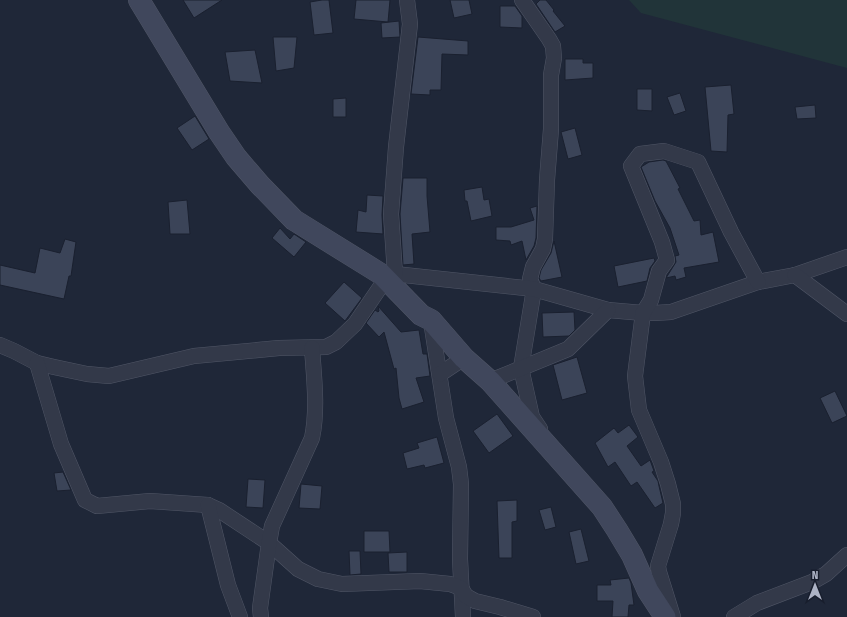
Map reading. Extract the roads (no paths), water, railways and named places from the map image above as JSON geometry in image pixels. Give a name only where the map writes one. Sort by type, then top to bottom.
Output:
[{"type":"main road","points":[[139,0],[219,132],[245,168],[294,220],[387,276],[421,315],[431,320],[464,358],[490,381],[602,507],[632,555],[648,591],[665,617]]},
{"type":"street","points":[[0,345],[14,350],[37,363],[87,374],[109,376],[194,356],[279,348],[326,347],[336,342],[355,324],[387,276],[396,147],[410,24],[406,0]]},
{"type":"street","points":[[522,0],[549,39],[554,58],[551,75],[551,129],[547,180],[545,239],[543,249],[533,267],[530,279],[534,289],[521,368],[532,417],[556,455]]},
{"type":"street","points":[[673,617],[658,566],[671,524],[673,504],[661,462],[639,410],[636,398],[635,376],[643,314],[652,300],[659,271],[667,260],[662,242],[631,166],[640,154],[664,151],[698,162],[731,232],[758,282]]},
{"type":"street","points":[[387,276],[534,289],[608,310],[643,314],[671,312],[758,282],[795,275],[847,257]]},
{"type":"street","points":[[795,275],[847,314]]},
{"type":"street","points":[[490,381],[568,349],[608,310]]},
{"type":"street","points":[[431,320],[436,349],[436,361],[440,374],[446,418],[459,467],[461,484],[460,559],[463,617]]},
{"type":"street","points":[[261,617],[260,608],[272,526],[312,438],[314,393],[312,348]]},
{"type":"street","points":[[440,374],[464,358]]},
{"type":"street","points":[[37,363],[61,444],[85,500],[97,506],[150,501],[208,505],[269,543],[298,569],[318,579],[342,584],[420,581],[450,584],[461,588],[466,596],[475,601],[533,617]]},
{"type":"street","points":[[208,505],[228,585],[240,617]]},
{"type":"street","points":[[734,617],[757,602],[812,582],[826,574],[847,555]]}]
